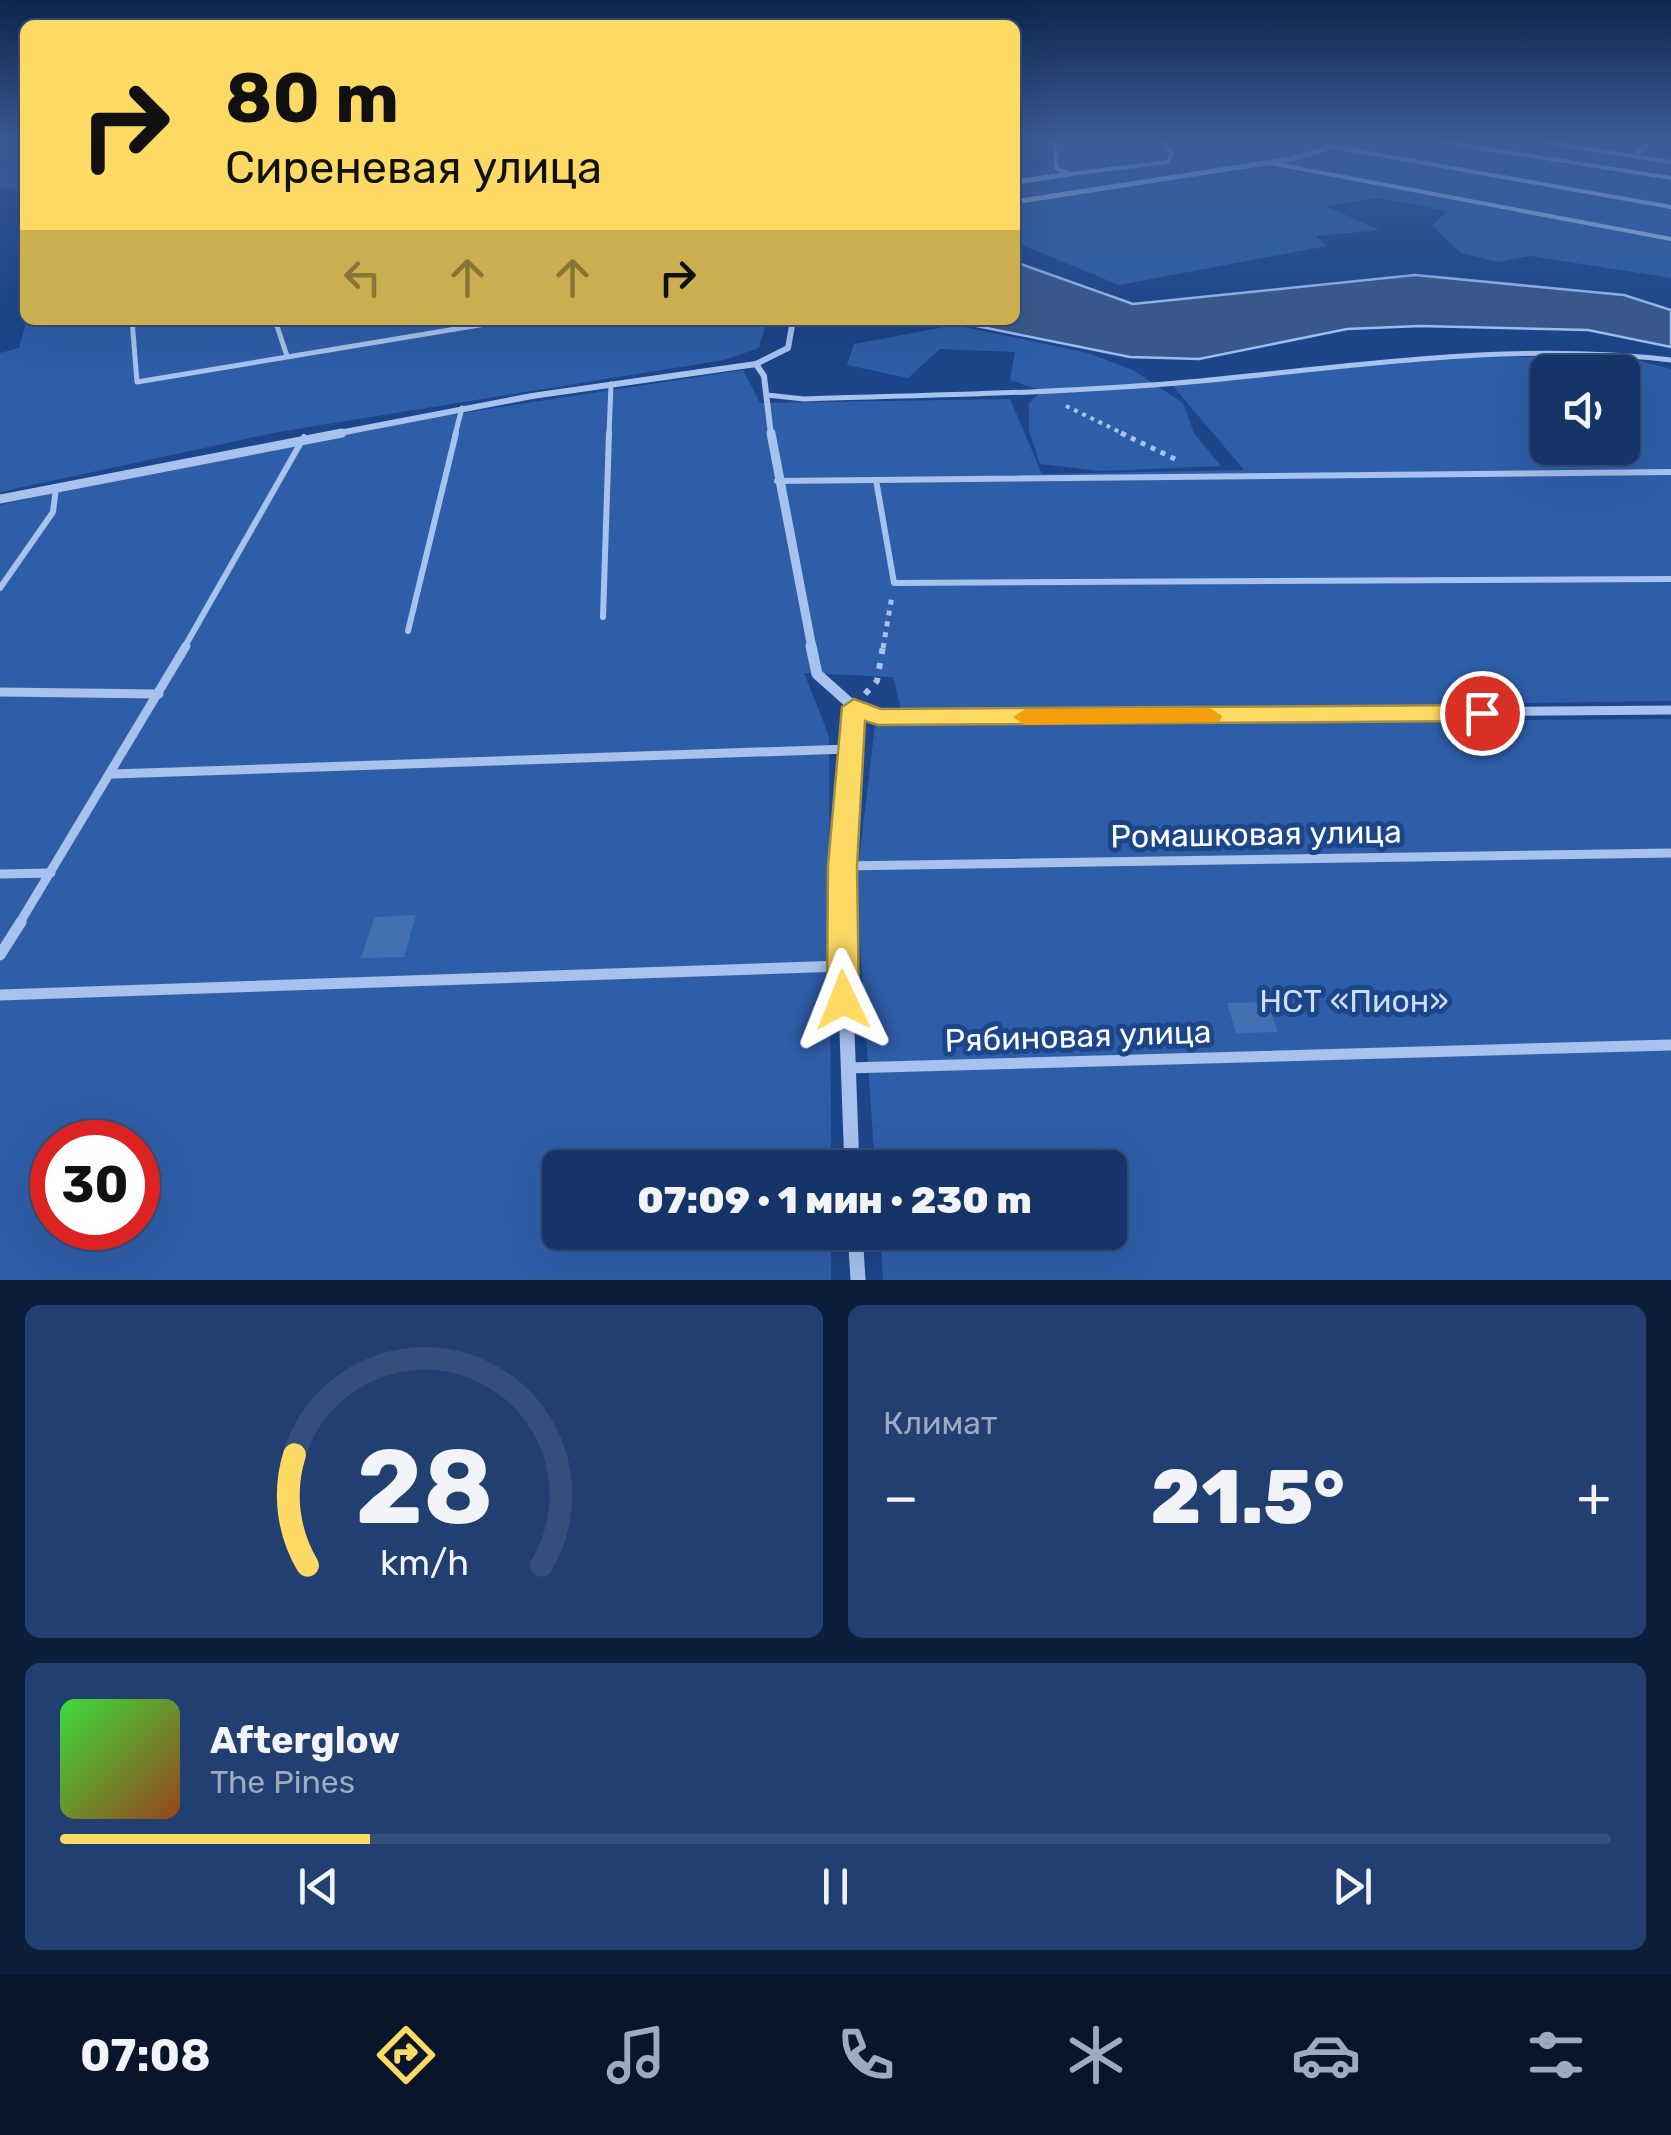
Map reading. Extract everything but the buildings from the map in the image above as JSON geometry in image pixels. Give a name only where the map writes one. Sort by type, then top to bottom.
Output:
[{"type":"street","points":[[0,499],[462,408],[756,364],[788,348],[792,325]]},
{"type":"street","points":[[756,364],[764,376],[777,481],[816,674],[854,707],[842,866],[841,966],[851,1150]]},
{"type":"street","points":[[857,1250],[858,1280]]},
{"type":"lane","points":[[1480,202],[1671,238]]},
{"type":"lane","points":[[1642,202],[1671,207]]},
{"type":"lane","points":[[132,325],[137,382],[476,325]]},
{"type":"lane","points":[[277,325],[287,356]]},
{"type":"lane","points":[[439,325],[442,330]]},
{"type":"lane","points":[[767,396],[804,399],[1038,393],[1204,381],[1442,354],[1615,351],[1671,360]]},
{"type":"lane","points":[[603,617],[611,384]]},
{"type":"lane","points":[[408,631],[462,408]]},
{"type":"lane","points":[[0,955],[114,774],[304,437]]},
{"type":"lane","points":[[777,481],[1671,472]]},
{"type":"lane","points":[[876,480],[894,583],[1671,579]]},
{"type":"lane","points":[[0,588],[53,512],[56,488]]},
{"type":"lane","points":[[0,692],[159,694]]},
{"type":"lane","points":[[854,707],[878,717],[1671,710]]},
{"type":"lane","points":[[114,774],[848,749]]},
{"type":"lane","name":"Ромашковая улица","points":[[842,866],[1671,853]]},
{"type":"lane","points":[[0,874],[51,874]]},
{"type":"lane","points":[[0,995],[841,966]]},
{"type":"lane","name":"Рябиновая улица","points":[[846,1068],[1671,1045]]},
{"type":"path","points":[[1038,393],[1180,462]]},
{"type":"path","points":[[854,707],[877,681],[894,583]]},
{"type":"green space","points":[[1020,202],[1354,202],[1325,206],[1380,230],[1316,236],[1327,246],[1119,285],[1020,244]]},
{"type":"green space","points":[[1399,202],[1671,202],[1671,278],[1530,256],[1498,262],[1461,253],[1432,226],[1447,211]]},
{"type":"green space","points":[[26,325],[766,325],[759,348],[724,360],[278,432],[0,492],[0,353],[19,348]]},
{"type":"green space","points":[[955,325],[1088,353],[1133,370],[1183,403],[1194,433],[1221,466],[1099,471],[1040,464],[1029,431],[1029,403],[1042,391],[1010,380],[1015,352],[940,349],[908,378],[847,365],[854,344]]},
{"type":"green space","points":[[1530,357],[1530,465],[1640,465],[1640,361],[1671,369],[1671,701],[902,712],[893,677],[804,673],[829,736],[831,1150],[542,1150],[542,1250],[831,1250],[831,1280],[0,1280],[0,505],[300,438],[743,370],[760,403],[1010,399],[1042,474],[1244,470],[1173,386],[1430,358]]},
{"type":"green space","name":"НСТ «Пион»","points":[[1671,719],[1671,1280],[883,1280],[881,1250],[1127,1250],[1127,1150],[874,1150],[856,886],[875,725]]},
{"type":"shaded area","points":[[1020,264],[1133,304],[1415,275],[1624,295],[1671,310],[1671,347],[1588,330],[1420,326],[1347,329],[1199,359],[1130,357],[972,325],[1020,325]]},
{"type":"slow traffic","points":[[1025,717],[1210,716]]},
{"type":"route","points":[[843,1000],[842,866],[854,707],[878,717],[1482,713]]}]
